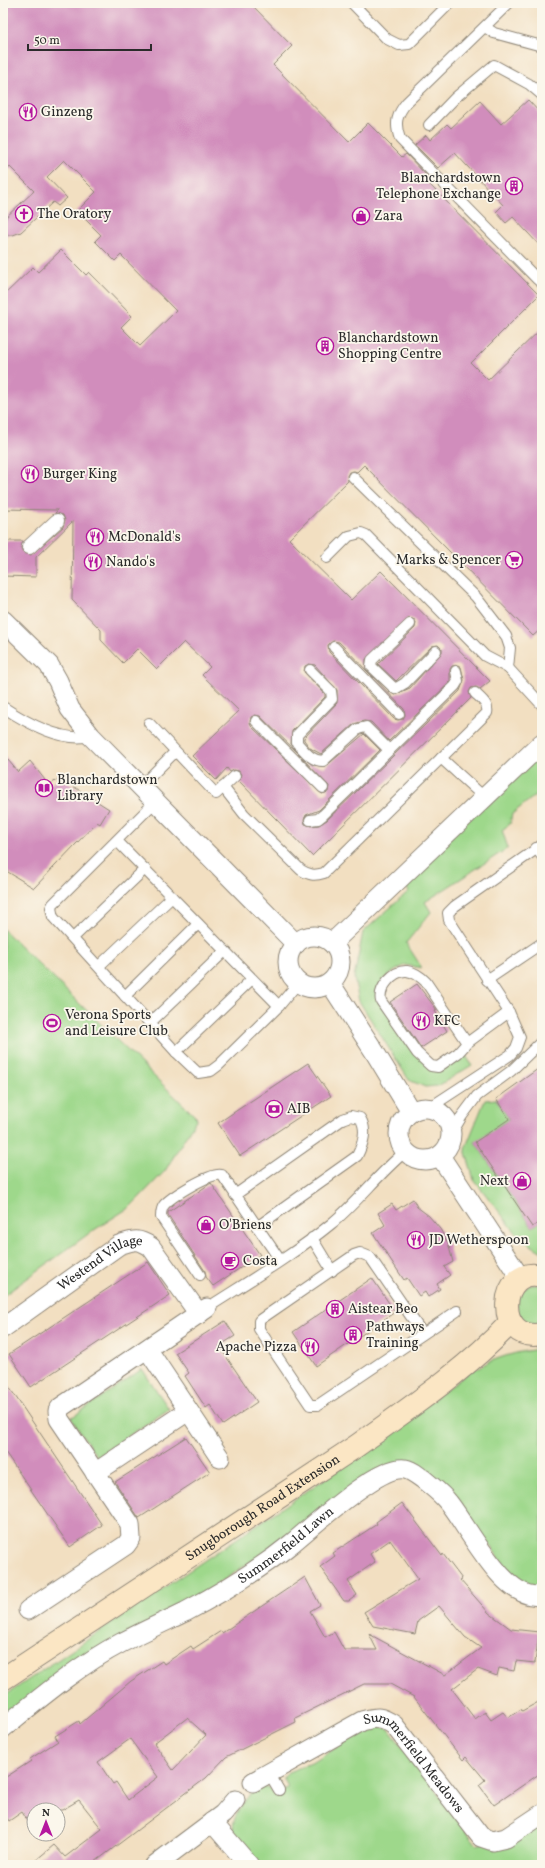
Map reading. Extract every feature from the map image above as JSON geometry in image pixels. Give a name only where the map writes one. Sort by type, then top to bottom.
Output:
[{"type":"main road","points":[[542,1276],[529,1276],[520,1279],[508,1294],[506,1304],[507,1313],[511,1322],[518,1330],[527,1334],[542,1334]]},
{"type":"main road","name":"Snugborough Road Extension","points":[[3,1679],[393,1420],[480,1351],[511,1322]]},
{"type":"street","points":[[30,548],[57,521]]},
{"type":"street","points":[[3,620],[49,665],[58,681],[70,709],[91,736],[296,944]]},
{"type":"street","points":[[332,944],[542,744]]},
{"type":"street","points":[[318,937],[332,944],[340,956],[340,964],[335,978],[330,983],[322,987],[314,988],[298,983],[292,976],[289,964],[291,951],[296,944],[302,939],[318,937]]},
{"type":"street","points":[[330,983],[411,1112]]},
{"type":"street","points":[[422,1108],[429,1108],[440,1112],[446,1117],[450,1124],[452,1134],[447,1149],[440,1156],[429,1160],[421,1160],[412,1157],[406,1151],[400,1140],[399,1128],[402,1121],[411,1112],[422,1108]]},
{"type":"street","points":[[440,1156],[520,1279]]},
{"type":"street","name":"Westend Village","points":[[3,1328],[119,1245],[132,1241],[142,1241],[152,1248],[203,1311]]},
{"type":"street","points":[[28,1610],[126,1545],[131,1538],[130,1524],[59,1419],[58,1411],[61,1407],[148,1350],[203,1311]]},
{"type":"street","points":[[148,1350],[220,1458]]},
{"type":"street","points":[[96,1473],[188,1411]]},
{"type":"street","name":"Summerfield Lawn","points":[[3,1728],[95,1659],[121,1643],[187,1611],[248,1574],[290,1545],[359,1489],[395,1469],[408,1470],[430,1485],[447,1501],[482,1552],[511,1586],[527,1595],[542,1595]]},
{"type":"street","name":"Summerfield Meadows","points":[[253,1782],[362,1721],[375,1717],[382,1718],[394,1725],[481,1837],[493,1841],[506,1838],[542,1814]]},
{"type":"street","points":[[155,1865],[225,1812],[235,1800]]},
{"type":"street","points":[[212,1822],[249,1865]]},
{"type":"lane","points":[[352,3],[387,39],[399,45],[408,44],[450,3]]},
{"type":"lane","points":[[509,3],[407,102],[400,111],[396,120],[396,130],[400,139],[542,283]]},
{"type":"lane","points":[[485,26],[494,33],[542,46]]},
{"type":"lane","points":[[429,125],[456,96],[494,65],[528,84],[542,95]]},
{"type":"lane","points":[[353,477],[476,597],[506,636],[510,648],[508,668]]},
{"type":"lane","points":[[327,558],[349,536],[361,533],[366,535],[485,656],[508,668],[542,705]]},
{"type":"lane","points":[[410,624],[372,660],[371,666],[395,689],[405,683],[436,651]]},
{"type":"lane","points":[[334,647],[399,714]]},
{"type":"lane","points":[[310,670],[331,691],[332,699],[297,735],[297,743],[308,755],[315,761],[323,761],[358,729],[363,727],[366,727],[389,750]]},
{"type":"lane","points":[[310,820],[318,819],[455,686],[458,681],[456,671]]},
{"type":"lane","points":[[223,787],[244,814],[301,870],[316,876],[324,873],[487,713],[488,708],[485,703],[475,693]]},
{"type":"lane","points":[[3,707],[40,727],[58,733],[80,739],[91,736]]},
{"type":"lane","points":[[256,721],[323,788]]},
{"type":"lane","points":[[150,723],[175,752],[216,794],[234,776]]},
{"type":"lane","points":[[140,787],[175,752]]},
{"type":"lane","points":[[441,758],[485,798]]},
{"type":"lane","points":[[155,802],[53,904],[51,908],[53,916],[176,1052],[198,1073],[211,1071],[279,1006],[298,983]]},
{"type":"lane","points":[[117,841],[279,1006]]},
{"type":"lane","points":[[429,1108],[510,1056],[516,1048],[520,1037],[509,1012],[449,920],[448,913],[455,906],[540,850]]},
{"type":"lane","points":[[73,938],[145,869]]},
{"type":"lane","points":[[99,966],[172,897]]},
{"type":"lane","points":[[125,996],[198,924]]},
{"type":"lane","points":[[487,980],[542,943]]},
{"type":"lane","points":[[150,1023],[225,951]]},
{"type":"lane","points":[[464,1046],[426,982],[408,971],[403,972],[386,983],[380,994],[382,1001],[424,1062],[431,1066],[438,1067],[509,1012]]},
{"type":"lane","points":[[176,1052],[252,979]]},
{"type":"lane","points":[[452,1134],[462,1116],[477,1096],[511,1071],[542,1040]]},
{"type":"lane","points":[[235,1195],[343,1119],[351,1116],[360,1118],[364,1123],[365,1130],[362,1146],[357,1156],[257,1227]]},
{"type":"lane","points":[[203,1311],[312,1238],[341,1216],[382,1172],[406,1151]]},
{"type":"lane","points":[[200,1275],[161,1217],[162,1209],[164,1205],[207,1176],[218,1173],[222,1175],[280,1260]]},
{"type":"lane","points":[[312,1238],[332,1270]]},
{"type":"lane","points":[[423,1334],[370,1257],[360,1254],[354,1255],[332,1270],[262,1319],[258,1325],[310,1404],[318,1405],[423,1334],[457,1311]]},
{"type":"lane","points":[[269,1772],[279,1790]]},
{"type":"green space","points":[[542,742],[542,790],[512,814],[510,824],[502,830],[508,848],[425,902],[431,912],[406,943],[422,968],[405,965],[386,977],[377,990],[376,997],[429,1068],[464,1053],[472,1065],[438,1086],[425,1087],[409,1080],[359,1001],[354,978],[363,932],[409,891],[399,880]]},
{"type":"green space","name":"Verona Sports and Leisure Club","points":[[3,929],[197,1118],[165,1171],[130,1207],[91,1232],[3,1296]]},
{"type":"green space","points":[[496,1099],[509,1119],[475,1142],[532,1227],[542,1221],[542,1252],[521,1239],[474,1180],[465,1149],[485,1100]]},
{"type":"green space","points":[[530,1285],[542,1285],[542,1326],[532,1327],[520,1319],[517,1299],[518,1296]]},
{"type":"green space","points":[[542,1349],[542,1587],[531,1588],[513,1576],[488,1543],[416,1463],[291,1533],[227,1578],[3,1717],[3,1697],[357,1457],[471,1371],[488,1362],[506,1356],[524,1351]]},
{"type":"green space","points":[[142,1369],[169,1409],[97,1457],[71,1418]]},
{"type":"green space","points":[[368,1727],[388,1728],[477,1845],[542,1822],[542,1865],[260,1865],[242,1846],[234,1832],[233,1824],[235,1817],[244,1803],[260,1785],[269,1788],[275,1795],[288,1787],[284,1776],[288,1772],[314,1762]]},
{"type":"building","name":"Blanchardstown Shopping Centre","points":[[3,3],[250,3],[292,46],[273,65],[349,142],[368,123],[402,157],[406,154],[428,177],[425,180],[539,295],[471,363],[488,380],[542,328],[542,628],[533,636],[364,465],[357,472],[349,472],[347,476],[348,481],[289,539],[351,600],[381,571],[490,681],[480,689],[476,687],[471,688],[469,692],[471,698],[312,856],[239,781],[241,775],[239,771],[234,770],[230,772],[227,768],[216,780],[192,756],[239,711],[202,675],[210,667],[184,642],[157,669],[137,649],[123,663],[101,640],[101,630],[72,600],[73,521],[36,557],[36,577],[3,576],[3,541],[23,541],[21,548],[23,552],[31,555],[63,527],[65,520],[63,515],[55,513],[58,510],[3,509],[3,296],[33,267],[38,272],[61,250],[86,275],[89,272],[132,316],[121,327],[140,346],[176,311],[121,255],[115,261],[95,241],[101,235],[77,211],[96,192],[64,160],[47,177],[67,198],[58,206],[53,202],[21,232],[13,235],[3,235],[6,217],[34,191],[10,167],[3,174]],"holes":[[[409,618],[415,620],[415,628],[378,664],[396,681],[432,646],[438,645],[442,649],[442,652],[410,688],[394,695],[367,671],[404,709],[405,715],[403,719],[398,720],[394,719],[329,652],[328,645],[333,641],[339,642],[366,670],[366,659]],[[309,664],[315,665],[337,690],[337,703],[304,738],[310,748],[321,754],[354,724],[364,721],[371,722],[389,741],[450,682],[450,669],[452,666],[458,665],[461,667],[464,680],[460,691],[327,820],[319,825],[311,826],[305,824],[304,820],[306,815],[319,810],[380,750],[364,734],[325,767],[313,765],[301,757],[329,786],[328,792],[322,794],[251,726],[251,717],[255,715],[260,716],[301,756],[291,744],[292,731],[325,697],[325,694],[304,672],[305,666]]]},
{"type":"building","name":"Blanchardstown Telephone Exchange","points":[[528,100],[542,115],[542,248],[513,217],[506,223],[496,212],[503,205],[455,153],[438,168],[415,145],[426,135],[430,140],[447,124],[451,128],[480,101],[501,124]]},
{"type":"building","points":[[3,754],[18,772],[30,761],[49,785],[60,778],[109,809],[100,824],[97,822],[34,888],[3,869]]},
{"type":"building","name":"KFC","points":[[417,984],[437,1010],[435,1011],[447,1031],[421,1048],[390,1002]]},
{"type":"building","name":"AIB","points":[[308,1063],[331,1096],[240,1156],[218,1123]]},
{"type":"building","name":"Next","points":[[542,1066],[542,1221],[532,1227],[475,1142],[509,1119],[496,1099]]},
{"type":"building","name":"O'Briens","points":[[211,1183],[260,1255],[213,1286],[206,1277],[205,1271],[168,1215],[168,1212]]},
{"type":"building","points":[[413,1199],[417,1207],[429,1216],[440,1229],[448,1243],[453,1262],[444,1267],[450,1275],[437,1284],[440,1289],[428,1297],[425,1292],[419,1296],[407,1278],[404,1280],[373,1233],[385,1225],[378,1213],[392,1204],[396,1210]]},
{"type":"building","points":[[148,1262],[170,1295],[31,1387],[9,1354]]},
{"type":"building","points":[[372,1278],[395,1312],[316,1366],[293,1332]]},
{"type":"building","points":[[225,1321],[235,1336],[219,1346],[257,1402],[223,1425],[210,1405],[206,1408],[185,1376],[189,1373],[175,1353]]},
{"type":"building","points":[[3,1378],[102,1525],[70,1547],[3,1449]]},
{"type":"building","points":[[186,1437],[210,1472],[139,1518],[115,1482]]},
{"type":"building","points":[[402,1503],[442,1556],[443,1554],[462,1579],[460,1580],[489,1613],[511,1629],[539,1632],[535,1663],[516,1661],[514,1671],[499,1668],[497,1676],[478,1669],[452,1689],[475,1719],[485,1712],[491,1720],[503,1712],[508,1718],[521,1709],[522,1711],[542,1700],[542,1772],[494,1805],[479,1785],[485,1780],[466,1757],[463,1760],[414,1697],[390,1684],[364,1684],[295,1718],[296,1722],[226,1757],[206,1778],[91,1865],[30,1865],[54,1845],[65,1857],[102,1829],[79,1800],[66,1808],[66,1802],[26,1802],[26,1818],[22,1812],[9,1821],[3,1812],[3,1779],[58,1741],[55,1736],[79,1721],[80,1724],[131,1681],[162,1661],[164,1664],[191,1646],[193,1649],[221,1631],[222,1633],[305,1577],[320,1605],[310,1611],[325,1637],[334,1632],[344,1650],[377,1650],[369,1634],[445,1675],[481,1648],[465,1637],[439,1606],[418,1621],[415,1634],[373,1626],[364,1612],[418,1579],[390,1540],[370,1554],[375,1562],[348,1581],[357,1595],[349,1601],[344,1601],[320,1567],[335,1556],[333,1553],[377,1524],[376,1522]],"holes":[[[187,1718],[206,1735],[173,1770],[154,1743]],[[130,1739],[158,1777],[128,1800],[116,1782],[113,1784],[98,1762]]]},
{"type":"place","name":"Ginzeng","points":[[28,112]]},
{"type":"place","name":"Blanchardstown Telephone Exchange","points":[[514,186]]},
{"type":"place","name":"The Oratory","points":[[24,214]]},
{"type":"place","name":"Zara","points":[[361,216]]},
{"type":"place","name":"Blanchardstown Shopping Centre","points":[[325,346]]},
{"type":"place","name":"Burger King","points":[[30,474]]},
{"type":"place","name":"McDonald's","points":[[95,537]]},
{"type":"place","name":"Marks & Spencer","points":[[514,560]]},
{"type":"place","name":"Nando's","points":[[93,562]]},
{"type":"place","name":"Blanchardstown Library","points":[[44,788]]},
{"type":"place","name":"KFC","points":[[421,1021]]},
{"type":"place","name":"Verona Sports and Leisure Club","points":[[52,1023]]},
{"type":"place","name":"AIB","points":[[274,1109]]},
{"type":"place","name":"Next","points":[[522,1181]]},
{"type":"place","name":"O'Briens","points":[[206,1225]]},
{"type":"place","name":"JD Wetherspoon","points":[[416,1240]]},
{"type":"place","name":"Costa","points":[[230,1261]]},
{"type":"place","name":"Aistear Beo","points":[[335,1309]]},
{"type":"place","name":"Pathways Training","points":[[353,1335]]},
{"type":"place","name":"Apache Pizza","points":[[310,1347]]}]
